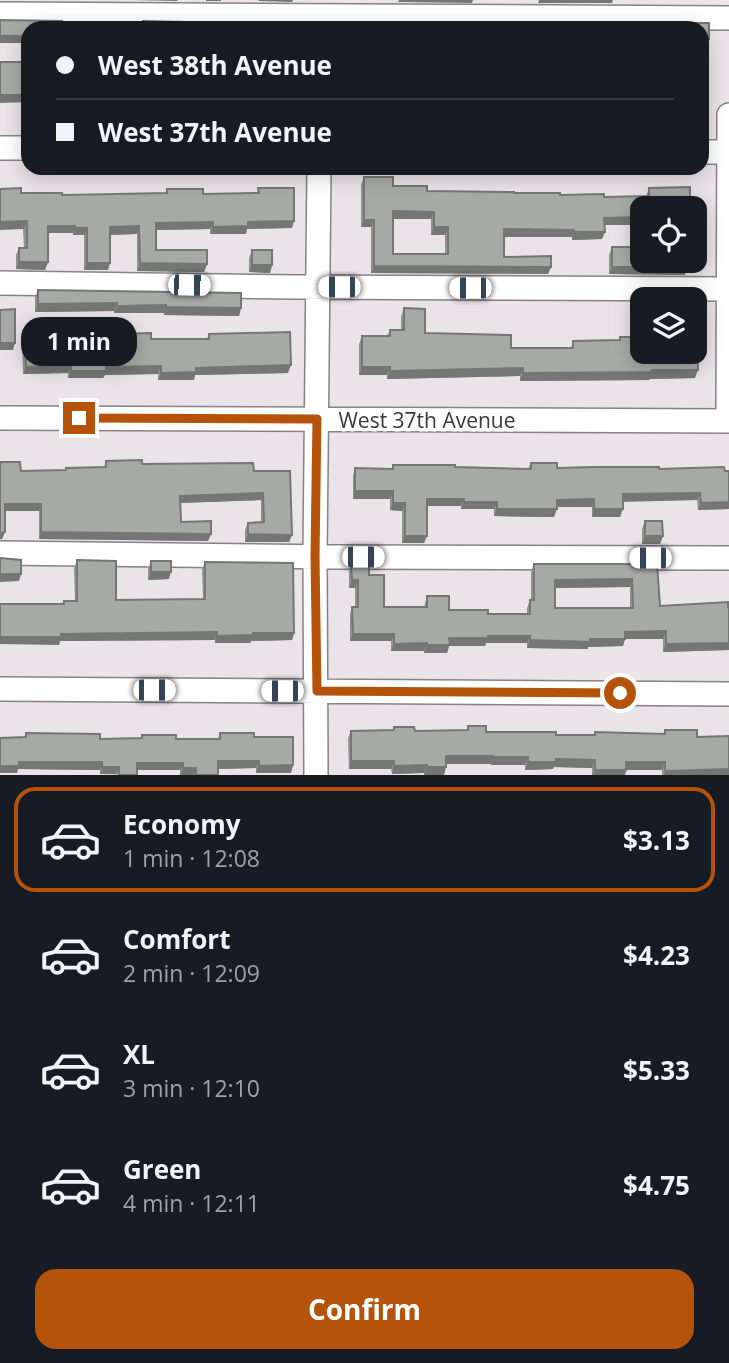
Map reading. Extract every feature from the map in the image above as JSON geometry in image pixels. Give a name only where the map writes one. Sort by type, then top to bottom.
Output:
[{"type":"street","points":[[0,14],[729,18]]},
{"type":"street","points":[[728,421],[729,115]]},
{"type":"street","points":[[0,148],[21,148]]},
{"type":"street","points":[[709,152],[729,152]]},
{"type":"street","points":[[316,775],[319,175]]},
{"type":"street","points":[[0,283],[729,289]]},
{"type":"street","name":"West 37th Avenue","points":[[0,418],[728,421]]},
{"type":"street","points":[[0,553],[729,558]]},
{"type":"street","points":[[0,689],[729,694]]},
{"type":"building","points":[[0,20],[62,21],[21,21],[21,36],[0,36]]},
{"type":"building","points":[[0,62],[21,62],[21,95],[0,95]]},
{"type":"building","points":[[364,177],[393,177],[393,186],[427,186],[427,191],[630,196],[630,217],[604,218],[605,232],[504,229],[504,257],[551,256],[551,267],[374,266],[374,220],[364,220]],"holes":[[[393,211],[434,212],[434,227],[448,227],[448,254],[393,254]]]},
{"type":"building","points":[[690,187],[690,196],[649,196],[649,188]]},
{"type":"building","points":[[21,188],[21,193],[62,195],[167,193],[167,189],[203,189],[203,194],[259,193],[258,188],[294,188],[294,221],[248,222],[248,226],[213,227],[213,222],[156,223],[156,250],[207,250],[207,264],[140,263],[139,226],[110,227],[110,263],[87,263],[87,228],[48,226],[48,262],[19,262],[19,248],[27,248],[27,221],[0,222],[0,189]]},
{"type":"building","points":[[612,247],[630,247],[630,267],[612,267]]},
{"type":"building","points":[[252,250],[272,250],[272,265],[252,265]]},
{"type":"building","points":[[38,290],[241,293],[241,308],[117,306],[117,303],[38,304]]},
{"type":"building","points":[[404,308],[425,309],[425,333],[511,335],[511,348],[573,348],[573,341],[620,340],[620,337],[630,337],[630,364],[698,364],[698,370],[523,373],[523,368],[390,371],[390,367],[362,367],[362,336],[390,336],[390,330],[404,330]]},
{"type":"building","points":[[15,309],[15,343],[0,343],[0,310]]},
{"type":"building","points":[[290,332],[291,365],[196,368],[196,372],[161,373],[161,366],[106,367],[106,371],[71,371],[71,366],[26,367],[25,333],[61,333],[61,338],[116,338],[116,334],[151,333],[151,339],[209,339],[209,334]]},
{"type":"building","points":[[142,460],[142,464],[253,463],[254,471],[290,471],[292,535],[248,534],[248,523],[264,522],[263,493],[180,496],[181,522],[211,521],[211,534],[41,532],[41,504],[5,504],[5,532],[0,533],[0,462],[20,462],[21,471],[106,467],[106,461]]},
{"type":"building","points":[[531,463],[557,463],[557,468],[724,467],[725,471],[729,471],[729,502],[701,503],[700,493],[623,494],[623,509],[594,509],[594,499],[557,500],[557,509],[497,509],[497,502],[427,499],[427,536],[405,536],[405,503],[393,503],[393,491],[355,491],[355,468],[393,469],[393,465],[455,465],[531,469]]},
{"type":"building","points":[[645,521],[662,521],[663,536],[645,536]]},
{"type":"building","points":[[0,558],[21,560],[21,574],[0,574]]},
{"type":"building","points":[[77,560],[116,561],[116,600],[205,599],[205,562],[293,563],[294,633],[217,636],[217,632],[61,634],[61,637],[0,637],[0,604],[64,604],[64,601],[77,601]]},
{"type":"building","points":[[151,561],[171,561],[171,572],[151,572]]},
{"type":"building","points":[[534,564],[657,564],[660,606],[728,602],[729,643],[666,644],[666,631],[625,632],[625,639],[590,639],[590,642],[530,640],[530,636],[488,636],[449,638],[450,645],[394,644],[394,634],[353,634],[352,607],[358,607],[358,580],[352,580],[351,565],[369,565],[369,575],[384,575],[384,607],[427,607],[427,596],[449,596],[449,610],[530,614],[530,600],[534,600]],"holes":[[[632,579],[633,608],[555,608],[555,580]]]},
{"type":"building","points":[[468,726],[486,726],[486,732],[556,732],[556,735],[595,735],[595,732],[665,734],[665,730],[697,730],[697,737],[729,736],[729,769],[665,771],[665,762],[626,762],[626,770],[595,770],[595,760],[556,759],[556,762],[528,762],[528,757],[493,756],[446,756],[446,767],[394,766],[394,761],[351,761],[351,731],[394,730],[394,727],[414,727],[415,731],[468,730]]},
{"type":"building","points":[[26,733],[100,734],[100,739],[176,735],[176,739],[220,739],[220,733],[254,733],[254,737],[293,737],[293,765],[259,766],[259,761],[218,761],[218,775],[196,775],[196,768],[183,768],[183,763],[137,763],[137,775],[119,775],[119,767],[102,767],[102,762],[19,762],[19,766],[0,766],[0,738],[26,737]]},
{"type":"route","points":[[79,418],[317,419],[317,691],[620,693]]}]
